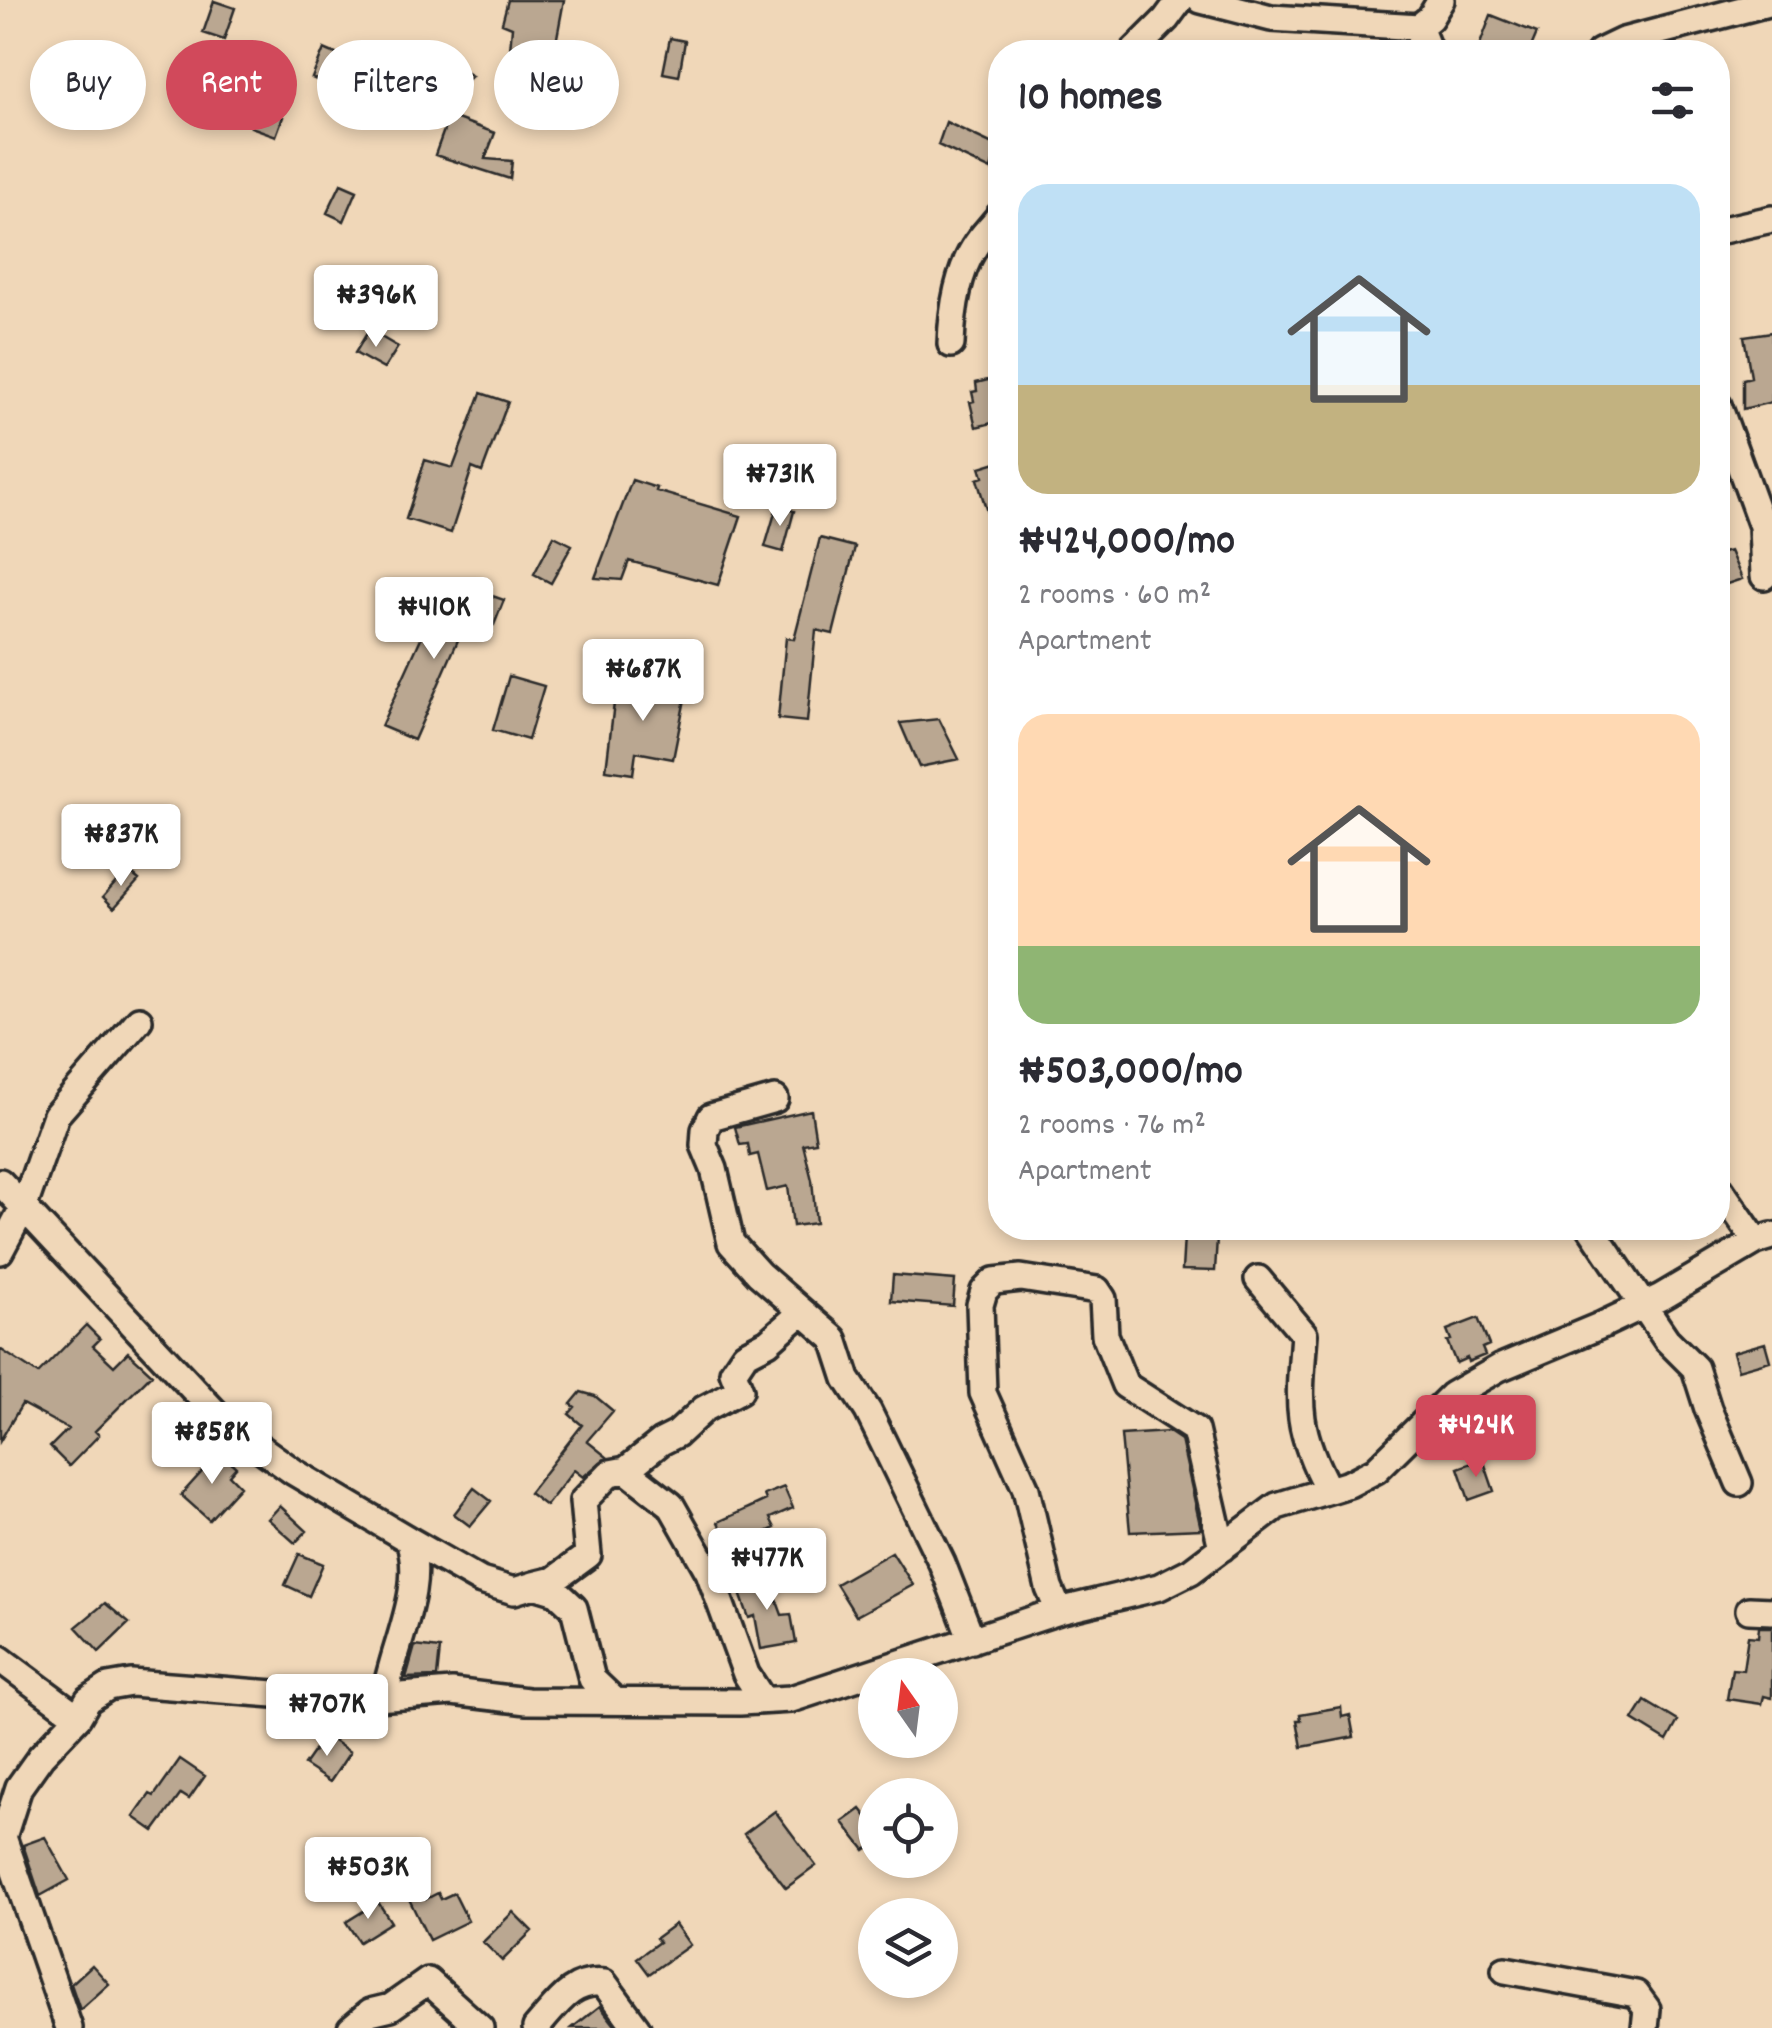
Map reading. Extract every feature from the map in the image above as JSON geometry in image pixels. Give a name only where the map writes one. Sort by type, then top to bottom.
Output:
[{"type":"street","points":[[1145,40],[1180,0]]},
{"type":"street","points":[[1201,0],[1271,18],[1400,40]]},
{"type":"street","points":[[1424,40],[1430,18],[1441,0]]},
{"type":"street","points":[[1628,40],[1772,2]]},
{"type":"street","points":[[1730,228],[1772,219]]},
{"type":"street","points":[[951,344],[955,302],[964,272],[974,248],[988,231]]},
{"type":"street","points":[[1730,437],[1762,526],[1764,576]]},
{"type":"street","points":[[0,1251],[24,1206],[56,1115],[138,1020]]},
{"type":"street","points":[[774,1099],[710,1117],[705,1130],[704,1145],[714,1169],[731,1243],[759,1274],[834,1340],[847,1379],[868,1411],[942,1563],[972,1640]]},
{"type":"street","points":[[0,1182],[224,1422],[294,1472],[480,1581],[514,1591],[554,1580],[588,1555],[584,1501],[610,1473],[626,1470],[677,1434],[704,1409],[740,1390],[733,1372],[745,1354],[768,1342],[802,1312]]},
{"type":"street","points":[[69,2028],[4,1837],[19,1786],[88,1700],[108,1687],[131,1683],[352,1700],[452,1692],[527,1701],[791,1699],[1059,1612],[1159,1587],[1191,1571],[1277,1506],[1349,1484],[1376,1470],[1452,1395],[1499,1368],[1642,1306],[1764,1238],[1730,1200]]},
{"type":"street","points":[[1599,1240],[1666,1339],[1695,1368],[1739,1483]]},
{"type":"street","points":[[1059,1612],[1049,1588],[1026,1489],[983,1393],[980,1305],[984,1292],[994,1281],[1021,1278],[1098,1290],[1103,1299],[1106,1335],[1125,1386],[1195,1430],[1222,1548]]},
{"type":"street","points":[[1258,1280],[1304,1334],[1300,1418],[1308,1452],[1328,1489]]},
{"type":"street","points":[[626,1470],[672,1505],[708,1572],[746,1674],[764,1700]]},
{"type":"street","points":[[385,1696],[414,1588],[416,1557],[410,1540]]},
{"type":"street","points":[[534,1585],[557,1592],[574,1608],[592,1679],[615,1701]]},
{"type":"street","points":[[0,1659],[78,1716]]},
{"type":"street","points":[[1505,1970],[1636,1994],[1647,2009],[1645,2028]]},
{"type":"street","points":[[350,2028],[370,2012],[391,2007],[428,1981],[480,2028]]},
{"type":"street","points":[[536,2028],[572,1988],[588,1981],[604,1984],[637,2028]]},
{"type":"building","points":[[508,0],[564,0],[557,40],[511,40],[512,27],[502,23]]},
{"type":"building","points":[[214,1],[235,8],[224,40],[203,33]]},
{"type":"building","points":[[1491,15],[1537,33],[1534,40],[1482,40]]},
{"type":"building","points":[[670,38],[685,41],[679,76],[663,73]]},
{"type":"building","points":[[946,122],[988,142],[988,169],[938,145]]},
{"type":"building","points":[[474,125],[495,133],[485,159],[512,161],[510,179],[435,155],[444,130],[474,130]]},
{"type":"building","points":[[341,184],[357,191],[344,221],[327,213]]},
{"type":"building","points":[[369,330],[398,347],[384,369],[355,353]]},
{"type":"building","points":[[1772,332],[1772,402],[1743,409],[1743,379],[1751,377],[1744,336]]},
{"type":"building","points":[[988,380],[988,424],[976,427],[970,402],[974,401],[976,383]]},
{"type":"building","points":[[481,393],[508,402],[482,472],[472,468],[451,533],[406,519],[425,460],[453,468]]},
{"type":"building","points":[[988,465],[988,515],[977,479],[983,477],[980,467]]},
{"type":"building","points":[[632,480],[741,516],[718,585],[629,561],[622,580],[595,578]]},
{"type":"building","points":[[777,506],[794,511],[783,552],[765,547]]},
{"type":"building","points":[[554,536],[572,545],[551,583],[534,574]]},
{"type":"building","points":[[820,538],[855,547],[833,634],[816,630],[807,722],[778,719],[786,638],[794,639]]},
{"type":"building","points":[[1730,551],[1742,579],[1730,583]]},
{"type":"building","points":[[455,592],[481,601],[484,593],[504,600],[494,625],[469,615],[414,740],[381,726],[431,616],[444,621]]},
{"type":"building","points":[[509,676],[544,686],[528,740],[493,730]]},
{"type":"building","points":[[617,678],[644,681],[644,686],[686,694],[673,759],[636,752],[633,774],[606,770]]},
{"type":"building","points":[[939,719],[959,759],[919,767],[900,723]]},
{"type":"building","points":[[127,870],[139,880],[114,908],[103,897]]},
{"type":"building","points":[[811,1110],[816,1142],[803,1144],[812,1180],[816,1223],[793,1226],[788,1186],[767,1191],[758,1154],[750,1156],[748,1144],[740,1145],[735,1127]]},
{"type":"building","points":[[1184,1240],[1217,1240],[1215,1271],[1182,1270]]},
{"type":"building","points":[[893,1275],[955,1280],[953,1306],[891,1301]]},
{"type":"building","points":[[1478,1318],[1489,1345],[1482,1348],[1485,1355],[1456,1363],[1447,1330]]},
{"type":"building","points":[[86,1325],[100,1339],[93,1346],[114,1366],[128,1352],[152,1374],[95,1431],[99,1435],[69,1466],[50,1447],[68,1429],[22,1404],[0,1441],[0,1349],[38,1374]]},
{"type":"building","points":[[1765,1343],[1770,1361],[1738,1370],[1733,1352]]},
{"type":"building","points":[[581,1392],[595,1396],[613,1411],[587,1441],[607,1457],[583,1477],[574,1470],[546,1506],[529,1493],[582,1425],[569,1414],[575,1407],[571,1404]]},
{"type":"building","points":[[1169,1432],[1181,1440],[1201,1529],[1130,1532],[1121,1435]]},
{"type":"building","points":[[220,1452],[236,1467],[229,1475],[240,1486],[209,1520],[181,1495]]},
{"type":"building","points":[[1483,1459],[1494,1491],[1469,1500],[1458,1468]]},
{"type":"building","points":[[784,1487],[793,1508],[770,1518],[775,1528],[731,1549],[718,1522],[766,1500],[764,1495]]},
{"type":"building","points":[[474,1488],[491,1501],[470,1526],[454,1514]]},
{"type":"building","points":[[280,1506],[307,1531],[295,1543],[268,1519]]},
{"type":"building","points":[[892,1552],[913,1585],[856,1616],[836,1584]]},
{"type":"building","points":[[299,1554],[323,1564],[309,1596],[285,1585]]},
{"type":"building","points":[[767,1574],[782,1615],[791,1614],[796,1643],[761,1649],[755,1616],[749,1618],[737,1585]]},
{"type":"building","points":[[105,1603],[129,1623],[99,1652],[76,1627]]},
{"type":"building","points":[[1759,1627],[1772,1627],[1772,1698],[1764,1696],[1762,1704],[1727,1699],[1732,1669],[1743,1670],[1748,1636],[1758,1637]]},
{"type":"building","points":[[415,1646],[440,1649],[437,1677],[406,1678]]},
{"type":"building","points":[[1645,1701],[1678,1721],[1667,1741],[1633,1720]]},
{"type":"building","points":[[1341,1707],[1342,1717],[1350,1715],[1354,1737],[1302,1747],[1297,1720],[1301,1720],[1300,1714]]},
{"type":"building","points":[[325,1735],[350,1752],[330,1782],[304,1765]]},
{"type":"building","points":[[180,1759],[205,1776],[189,1799],[181,1794],[154,1831],[134,1817]]},
{"type":"building","points":[[775,1811],[816,1866],[786,1888],[744,1834]]},
{"type":"building","points":[[858,1811],[858,1841],[843,1822]]},
{"type":"building","points":[[45,1837],[69,1880],[40,1896],[23,1845]]},
{"type":"building","points":[[423,1893],[426,1899],[438,1893],[441,1899],[454,1893],[468,1921],[429,1940],[409,1899]]},
{"type":"building","points":[[378,1902],[391,1922],[359,1942],[346,1922]]},
{"type":"building","points":[[513,1912],[532,1931],[502,1961],[483,1942]]},
{"type":"building","points":[[675,1924],[690,1945],[649,1974],[637,1958]]},
{"type":"building","points":[[92,1965],[109,1984],[80,2010],[71,1984]]},
{"type":"building","points":[[600,2006],[617,2028],[572,2028]]}]
